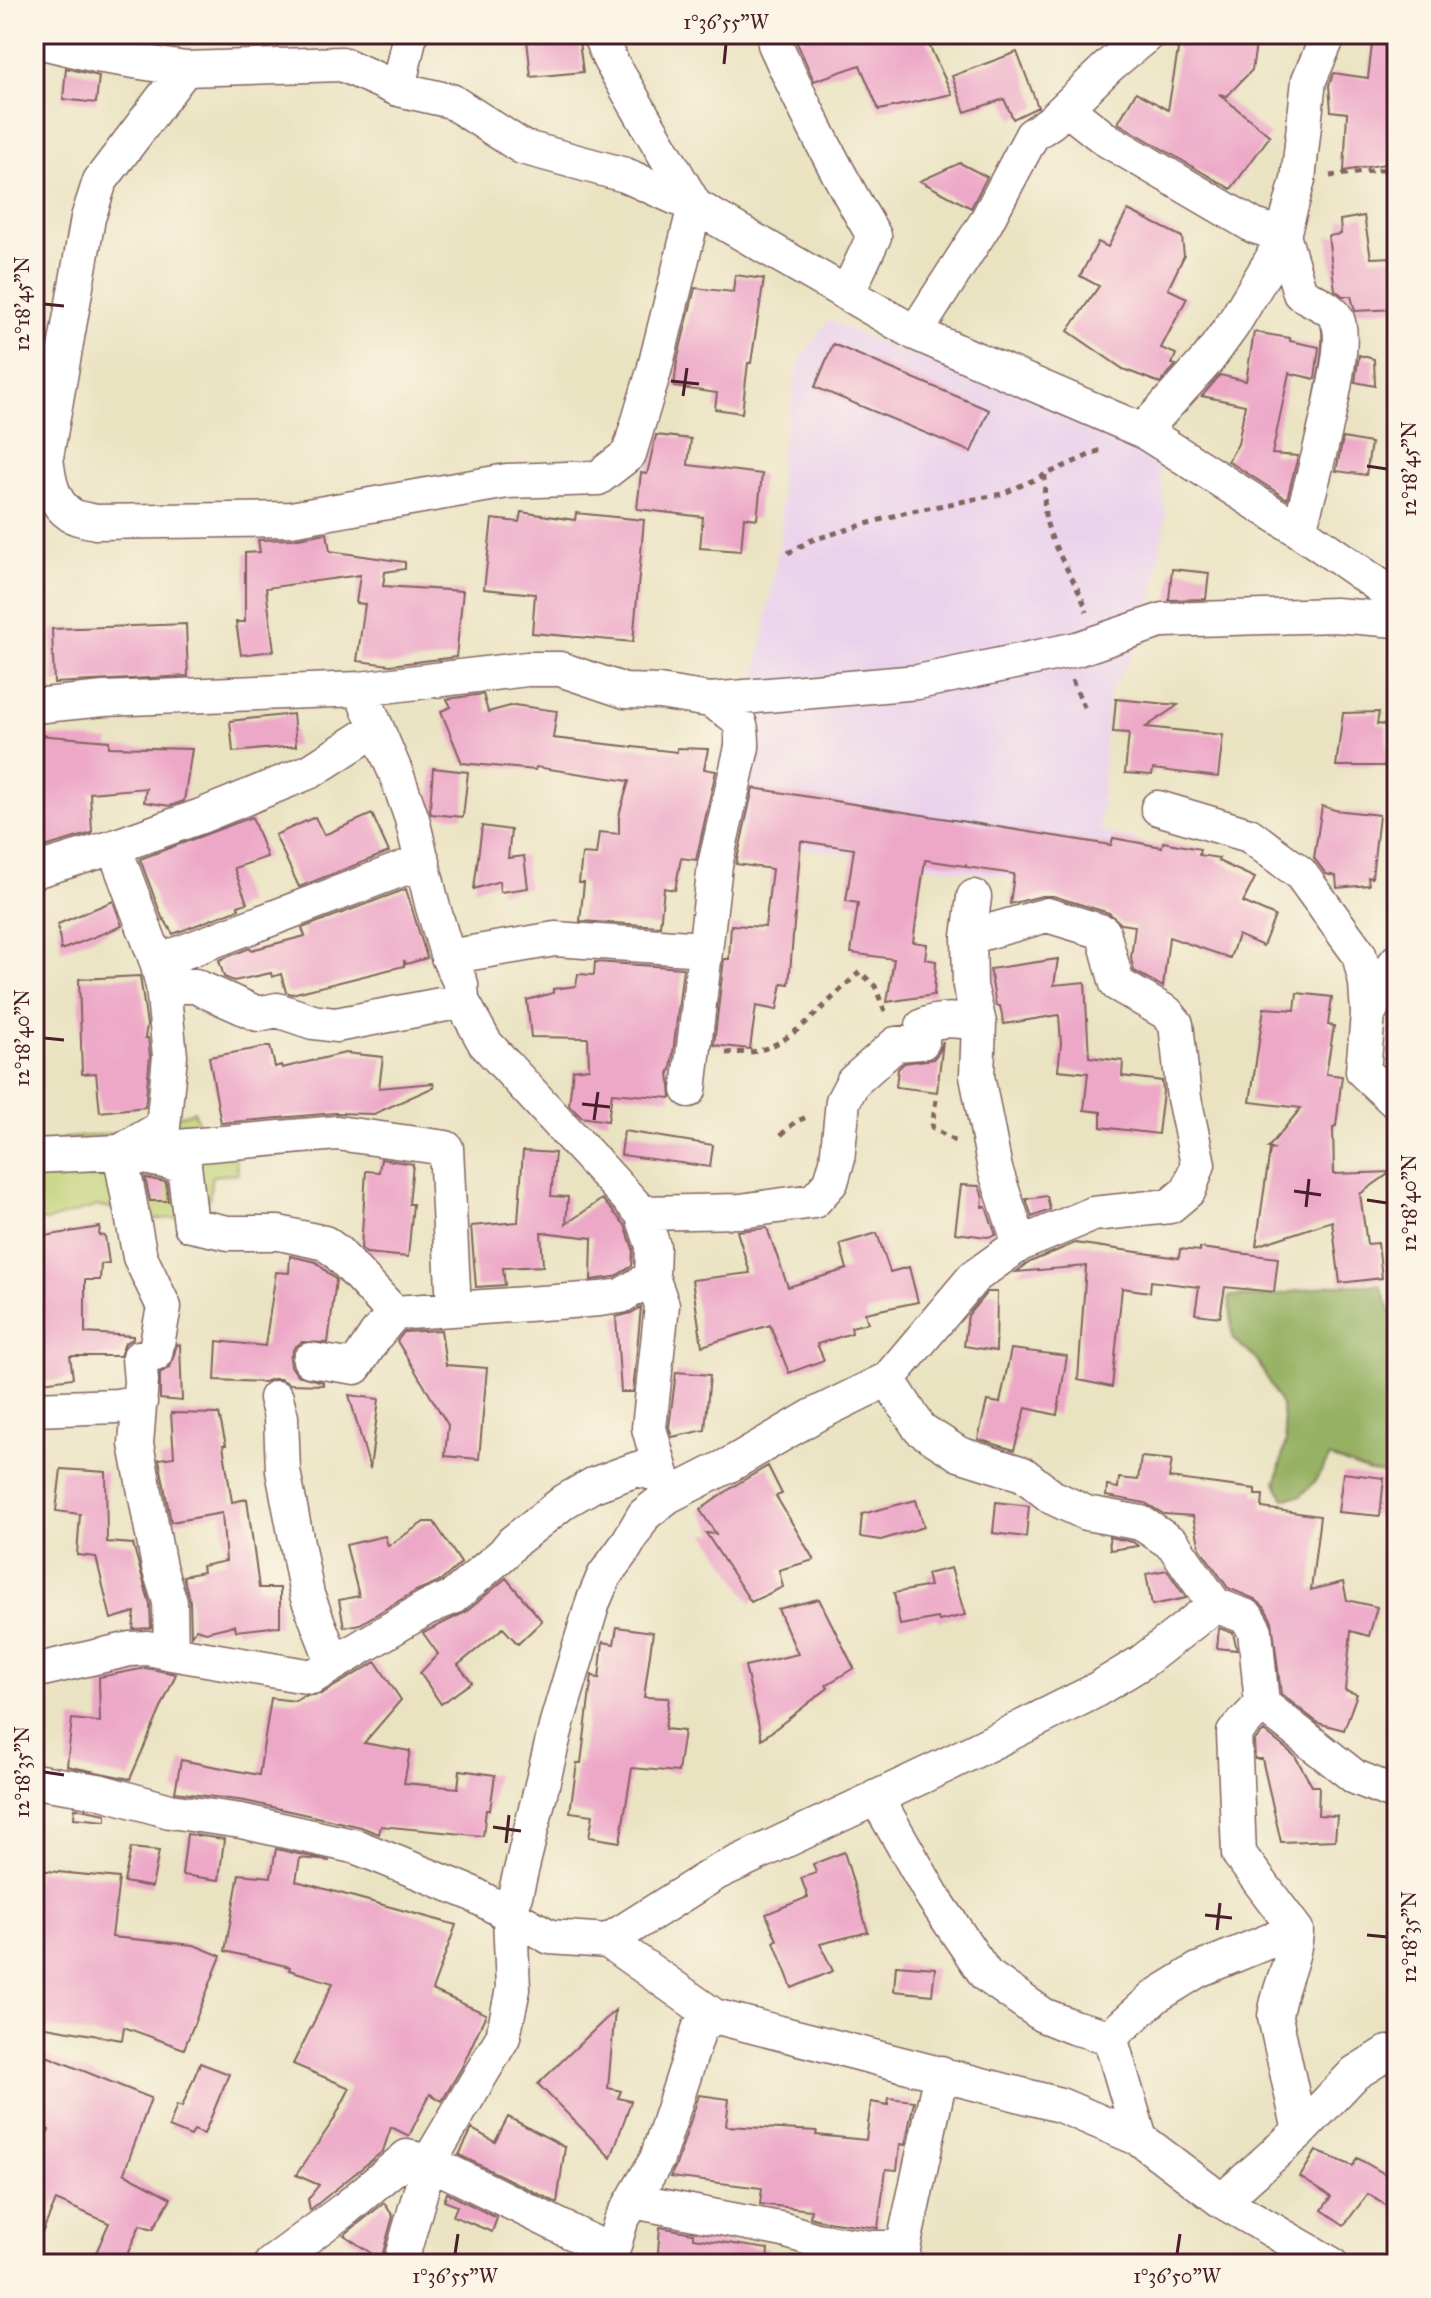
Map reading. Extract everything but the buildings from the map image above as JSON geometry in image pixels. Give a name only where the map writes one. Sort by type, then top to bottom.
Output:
[{"type":"street","points":[[398,89],[410,34]]},
{"type":"street","points":[[172,57],[100,181],[88,218],[46,457],[48,481],[56,499],[71,515],[96,522],[291,519],[507,481],[598,478],[629,454],[654,371],[695,206],[610,60],[599,34]]},
{"type":"street","points":[[915,333],[985,224],[1032,135],[1148,34]]},
{"type":"street","points":[[1143,431],[1208,359],[1232,326],[1283,235],[1298,180],[1309,80],[1329,34]]},
{"type":"street","points":[[772,37],[842,182],[874,236],[848,292]]},
{"type":"street","points":[[34,40],[96,55],[342,64],[398,89],[451,101],[522,147],[625,175],[695,206],[915,333],[1143,431],[1299,530],[1397,598]]},
{"type":"street","points":[[1066,108],[1104,138],[1254,226],[1283,235]]},
{"type":"street","points":[[1283,235],[1300,293],[1336,316],[1342,333],[1338,366],[1299,530]]},
{"type":"street","points":[[1363,576],[1397,562]]},
{"type":"street","points":[[34,706],[104,699],[360,689],[468,675],[560,669],[625,691],[659,692],[710,700],[918,682],[1077,649],[1163,620],[1335,615],[1397,620]]},
{"type":"street","points":[[360,689],[412,819],[432,904],[448,957],[461,984],[462,1001],[485,1043],[642,1213],[653,1246],[652,1277],[662,1305],[649,1428],[664,1486]]},
{"type":"street","points":[[689,1090],[715,865],[742,747],[743,729],[740,720],[710,700]]},
{"type":"street","points":[[34,871],[201,816],[311,771],[376,729]]},
{"type":"street","points":[[1158,808],[1249,835],[1300,873],[1359,954],[1366,983],[1368,1014],[1363,1071],[1397,1103]]},
{"type":"street","points":[[114,847],[160,974],[170,1056],[163,1127],[120,1152]]},
{"type":"street","points":[[160,974],[423,861]]},
{"type":"street","points":[[974,897],[969,937],[970,986],[979,1023],[977,1076],[995,1169],[1020,1244]]},
{"type":"street","points":[[400,2264],[429,2162],[503,2037],[513,1989],[510,1916],[558,1719],[593,1602],[604,1576],[664,1486],[731,1464],[813,1416],[888,1379],[974,1277],[1020,1244],[1093,1214],[1170,1206],[1189,1190],[1198,1164],[1184,1098],[1176,1024],[1167,1013],[1117,984],[1103,932],[1047,915],[969,937]]},
{"type":"street","points":[[448,957],[555,939],[704,949]]},
{"type":"street","points":[[1368,1014],[1397,961]]},
{"type":"street","points":[[160,974],[258,1014],[277,1010],[313,1022],[336,1025],[462,1001]]},
{"type":"street","points":[[642,1213],[740,1211],[814,1201],[831,1182],[837,1161],[843,1101],[853,1082],[896,1044],[922,1042],[923,1026],[946,1020],[979,1023]]},
{"type":"street","points":[[34,1156],[120,1152],[337,1133],[446,1148],[454,1309]]},
{"type":"street","points":[[120,1152],[184,1165],[191,1225],[228,1233],[279,1233],[325,1243],[394,1313]]},
{"type":"street","points":[[120,1152],[140,1257],[164,1307],[155,1354],[139,1358],[140,1402],[136,1444],[156,1554],[170,1602],[171,1653]]},
{"type":"street","points":[[310,1360],[355,1367],[394,1313],[600,1299],[621,1296],[652,1277]]},
{"type":"street","points":[[888,1379],[920,1429],[959,1454],[1023,1474],[1052,1497],[1086,1513],[1141,1523],[1173,1544],[1215,1605],[1247,1617],[1255,1631],[1262,1704],[1355,1777],[1397,1794]]},
{"type":"street","points":[[276,1398],[281,1417],[283,1471],[307,1595],[333,1662]]},
{"type":"street","points":[[34,1409],[117,1406],[140,1402]]},
{"type":"street","points":[[34,1671],[130,1649],[148,1648],[312,1677],[426,1608],[453,1597],[513,1542],[593,1485],[637,1469],[664,1486]]},
{"type":"street","points":[[608,1941],[716,1873],[1091,1693],[1142,1662],[1215,1605]]},
{"type":"street","points":[[1262,1704],[1234,1733],[1239,1854],[1296,1930],[1296,1944],[1275,2017],[1300,2131]]},
{"type":"street","points":[[34,1781],[98,1791],[170,1811],[241,1821],[357,1847],[471,1893],[550,1937],[608,1941],[714,2016],[1060,2105],[1140,2139],[1222,2201],[1331,2264]]},
{"type":"street","points":[[876,1797],[933,1897],[986,1975],[1043,2015],[1110,2037]]},
{"type":"street","points":[[1110,2037],[1156,1996],[1198,1970],[1296,1930]]},
{"type":"street","points":[[271,2264],[345,2209],[407,2157],[429,2162],[612,2252],[621,2221],[657,2159],[699,2029],[714,2016]]},
{"type":"street","points":[[1110,2037],[1140,2139]]},
{"type":"street","points":[[1222,2201],[1300,2131],[1355,2073],[1379,2057],[1397,2053]]},
{"type":"street","points":[[633,2201],[784,2230],[817,2252],[872,2248],[903,2256],[941,2073]]},
{"type":"path","points":[[1298,180],[1397,168]]},
{"type":"path","points":[[788,553],[812,540],[907,512],[1002,494],[1143,431]]},
{"type":"path","points":[[1045,475],[1045,518],[1060,560],[1078,587],[1088,612],[1070,677],[1085,709]]},
{"type":"path","points":[[693,1055],[758,1051],[783,1040],[814,1016],[860,972],[875,986],[886,1016],[923,1026]]},
{"type":"shaded area","points":[[828,320],[894,349],[997,385],[1156,451],[1166,515],[1147,633],[1108,695],[1100,831],[1137,839],[1127,895],[793,846],[730,826],[782,530],[779,463],[799,362]]},
{"type":"green space","points":[[194,1111],[204,1140],[234,1150],[238,1174],[212,1176],[209,1200],[204,1208],[180,1217],[145,1220],[141,1214],[98,1206],[47,1221],[34,1219],[34,1144],[132,1131]]},
{"type":"green space","points":[[1333,1285],[1380,1285],[1396,1325],[1397,1475],[1369,1472],[1330,1457],[1316,1480],[1301,1496],[1283,1498],[1276,1482],[1286,1441],[1281,1405],[1257,1360],[1233,1339],[1229,1296],[1263,1297]]}]
